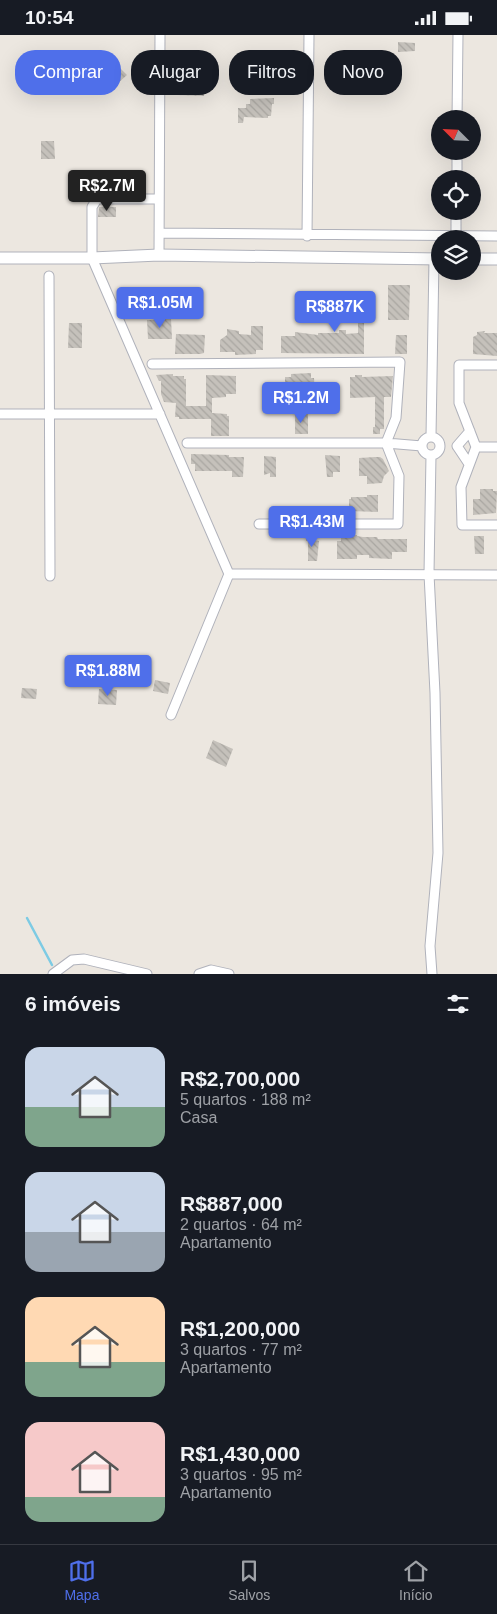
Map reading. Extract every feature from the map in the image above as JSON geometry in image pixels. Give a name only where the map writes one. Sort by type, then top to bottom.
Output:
[{"type":"street","points":[[159,255],[160,35]]},
{"type":"street","points":[[306,236],[309,35]]},
{"type":"street","points":[[457,110],[458,35]]},
{"type":"street","points":[[159,199],[97,199],[92,207],[92,258],[229,573],[171,715]]},
{"type":"street","points":[[159,233],[306,236],[431,235]]},
{"type":"street","points":[[481,236],[497,236]]},
{"type":"street","points":[[0,258],[92,258],[159,255],[431,259]]},
{"type":"street","points":[[481,259],[497,259]]},
{"type":"street","points":[[49,276],[50,576]]},
{"type":"street","points":[[431,436],[436,280]]},
{"type":"street","points":[[152,364],[400,362],[396,418],[386,443],[399,476],[398,524],[259,523]]},
{"type":"street","points":[[497,365],[459,365],[460,403],[476,447],[461,487],[462,525],[497,525]]},
{"type":"street","points":[[0,414],[160,414]]},
{"type":"street","points":[[441,446],[457,446],[470,431]]},
{"type":"street","points":[[431,436],[436,437],[440,441],[441,446],[440,451],[431,455],[423,450],[422,446],[423,441],[431,436]]},
{"type":"street","points":[[187,443],[386,443],[422,446]]},
{"type":"street","points":[[457,446],[469,464]]},
{"type":"street","points":[[476,447],[497,447]]},
{"type":"street","points":[[431,455],[428,574],[435,693],[438,853],[430,946],[432,974]]},
{"type":"street","points":[[229,573],[497,575]]},
{"type":"street","points":[[53,974],[72,960],[84,959],[147,974]]},
{"type":"street","points":[[199,974],[211,970],[229,974]]},
{"type":"building","points":[[398,42],[415,43],[415,51],[402,52],[402,50],[398,50]]},
{"type":"building","points":[[121,69],[127,75],[121,80]]},
{"type":"building","points":[[274,98],[271,116],[268,116],[268,118],[244,117],[243,123],[238,123],[238,108],[246,108],[246,104],[250,104],[250,99]]},
{"type":"building","points":[[41,141],[54,141],[55,159],[41,159]]},
{"type":"building","points":[[99,207],[116,207],[116,217],[98,217]]},
{"type":"building","points":[[388,285],[410,285],[409,320],[388,320]]},
{"type":"building","points":[[351,292],[374,292],[374,315],[364,315],[364,354],[281,353],[281,336],[295,336],[295,332],[318,335],[318,333],[339,333],[339,330],[346,330],[346,334],[358,333],[358,315],[351,315]]},
{"type":"building","points":[[161,318],[171,318],[172,339],[148,339],[147,320],[161,320]]},
{"type":"building","points":[[69,323],[82,323],[82,348],[68,348]]},
{"type":"building","points":[[251,326],[263,326],[263,350],[256,350],[256,354],[235,355],[235,352],[220,352],[220,340],[227,335],[227,329],[239,331],[239,334],[251,335]]},
{"type":"building","points":[[485,331],[484,333],[497,333],[497,356],[473,354],[473,337],[477,335],[477,332]]},
{"type":"building","points":[[176,334],[205,335],[204,353],[175,354]]},
{"type":"building","points":[[396,335],[407,335],[407,354],[395,354]]},
{"type":"building","points":[[311,373],[311,378],[314,378],[315,396],[285,398],[285,377],[291,377],[291,374]]},
{"type":"building","points":[[173,374],[173,376],[184,376],[184,379],[186,379],[186,406],[206,406],[206,375],[236,376],[236,394],[226,394],[226,397],[212,398],[212,413],[227,414],[229,416],[229,436],[211,436],[211,419],[179,419],[179,417],[175,417],[176,403],[164,402],[161,394],[161,381],[159,381],[156,375]]},
{"type":"building","points":[[355,375],[362,375],[362,377],[393,376],[391,397],[384,397],[384,429],[380,429],[380,434],[373,434],[373,427],[375,427],[375,397],[350,398],[350,377],[355,377]]},
{"type":"building","points":[[295,413],[308,414],[308,434],[295,434]]},
{"type":"building","points":[[191,454],[244,457],[243,477],[232,477],[232,471],[195,471],[195,464],[191,464]]},
{"type":"building","points":[[325,455],[340,456],[340,472],[333,472],[333,477],[327,477]]},
{"type":"building","points":[[264,456],[276,457],[276,477],[270,477],[270,473],[264,475]]},
{"type":"building","points":[[380,457],[389,471],[384,476],[382,483],[367,484],[367,476],[359,476],[359,458]]},
{"type":"building","points":[[480,489],[493,489],[493,491],[497,491],[496,513],[473,515],[473,499],[480,499]]},
{"type":"building","points":[[367,495],[378,495],[378,512],[349,511],[349,499],[351,497],[367,497]]},
{"type":"building","points":[[306,535],[313,535],[313,540],[319,541],[317,561],[308,561],[308,541],[306,541]]},
{"type":"building","points":[[350,535],[377,537],[378,539],[407,539],[407,552],[392,552],[392,559],[369,558],[369,555],[357,555],[357,559],[337,559],[337,541],[341,541],[341,537],[350,537]]},
{"type":"building","points":[[474,536],[484,536],[484,554],[475,554]]},
{"type":"building","points":[[155,680],[170,683],[168,694],[153,691]]},
{"type":"building","points":[[22,688],[37,689],[36,699],[21,698]]},
{"type":"building","points":[[99,689],[117,690],[116,705],[98,704]]},
{"type":"building","points":[[213,740],[233,749],[226,767],[206,758]]},
{"type":"waterway","points":[[27,918],[52,965]]}]
